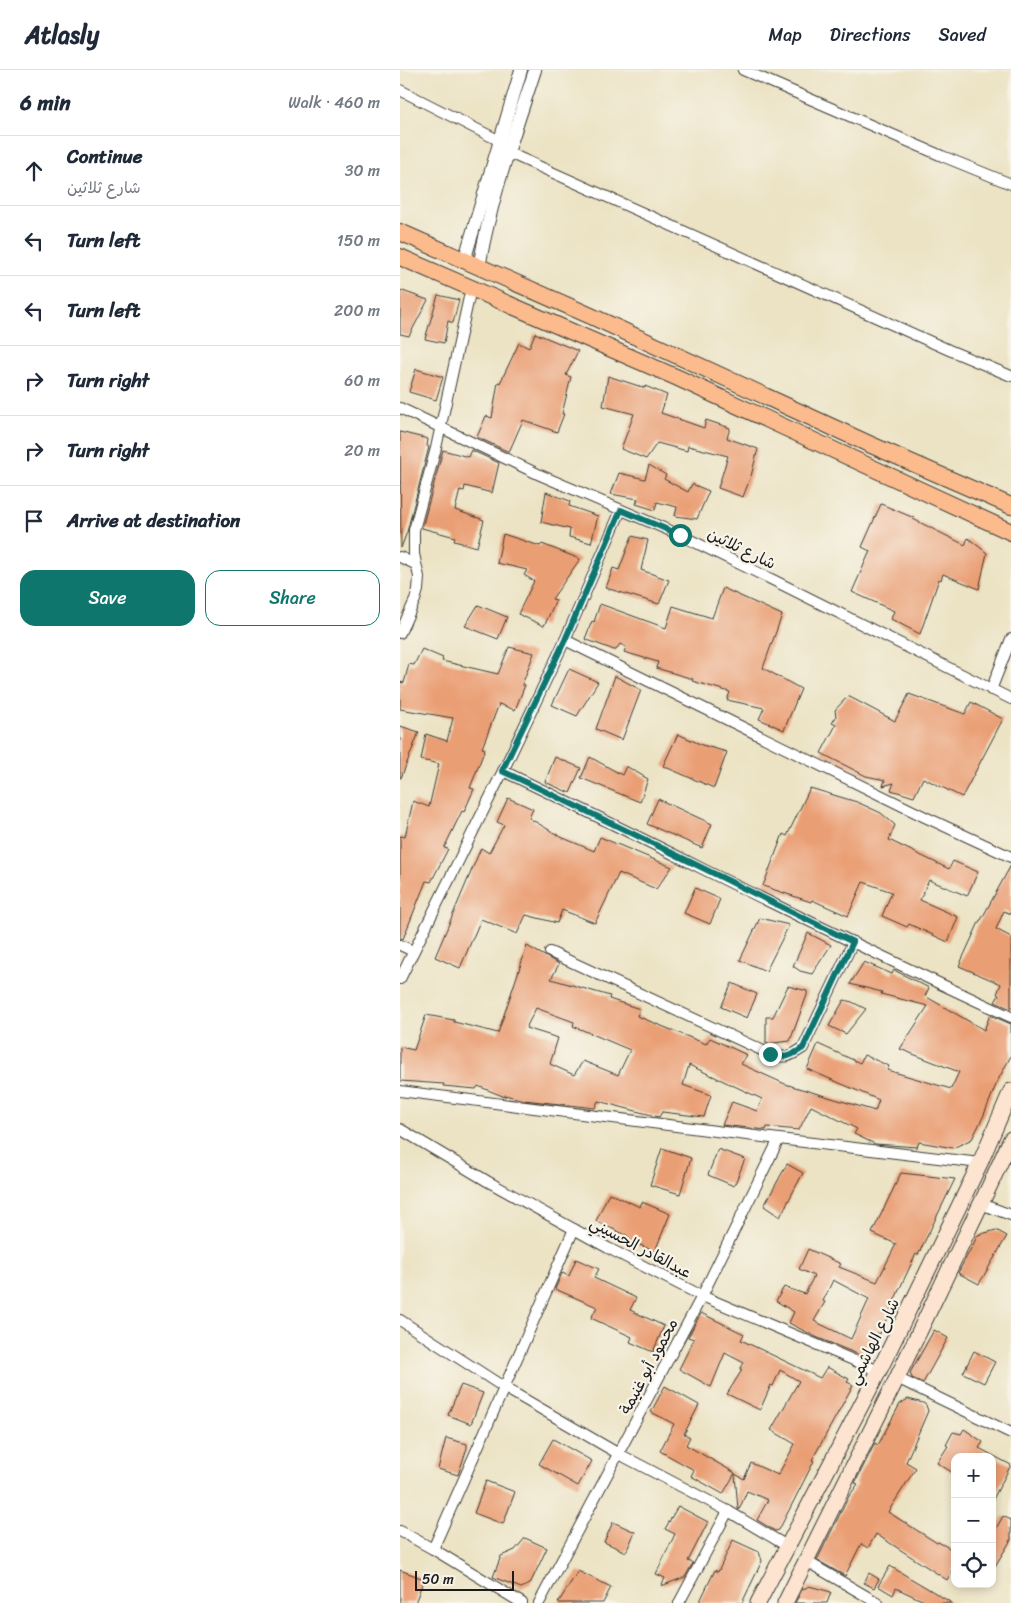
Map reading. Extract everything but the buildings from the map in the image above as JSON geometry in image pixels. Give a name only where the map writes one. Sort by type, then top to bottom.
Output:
[{"type":"main road","points":[[400,232],[591,316],[869,444],[1011,506]]},
{"type":"main road","points":[[400,257],[678,378],[1011,532]]},
{"type":"main road","points":[[678,378],[686,361]]},
{"type":"main road","name":"شارع الهاشمي","points":[[758,1603],[879,1370],[980,1163],[1011,1091]]},
{"type":"main road","points":[[785,1603],[981,1204],[1005,1166],[1011,1138]]},
{"type":"main road","points":[[980,1163],[1005,1166]]},
{"type":"street","points":[[472,264],[500,141],[521,70]]},
{"type":"street","points":[[472,264],[484,240],[492,207],[535,70]]},
{"type":"street","points":[[742,70],[1011,184]]},
{"type":"street","points":[[400,90],[500,141]]},
{"type":"street","points":[[509,153],[1011,376]]},
{"type":"street","points":[[400,632],[418,590],[419,577],[415,564],[413,544],[414,530],[441,427],[471,288]]},
{"type":"street","name":"شارع ثلاثين","points":[[400,408],[540,475],[680,535],[1011,699]]},
{"type":"street","points":[[400,979],[565,640],[621,510]]},
{"type":"street","points":[[400,557],[415,564]]},
{"type":"street","points":[[991,690],[1011,639]]},
{"type":"street","points":[[565,640],[925,817],[1011,857]]},
{"type":"street","points":[[502,771],[1011,1017]]},
{"type":"street","points":[[550,952],[770,1054],[783,1058],[803,1048],[853,942]]},
{"type":"street","points":[[400,945],[413,951]]},
{"type":"street","points":[[400,1091],[980,1163]]},
{"type":"street","name":"عبدالقادر الحسيني","points":[[400,1129],[487,1181],[702,1296],[879,1370]]},
{"type":"street","name":"محمود أبو غنيمة","points":[[539,1603],[702,1296],[779,1139]]},
{"type":"street","points":[[981,1204],[1011,1215]]},
{"type":"street","points":[[433,1549],[574,1229]]},
{"type":"street","points":[[400,1320],[505,1388],[619,1454],[728,1511],[787,1546]]},
{"type":"street","points":[[897,1378],[1011,1433]]},
{"type":"street","points":[[679,1603],[728,1511]]},
{"type":"street","points":[[400,1531],[522,1603]]},
{"type":"street","points":[[806,1561],[878,1603]]},
{"type":"route","points":[[680,535],[621,510],[565,640],[502,771],[594,814],[853,942],[803,1048],[783,1058],[770,1054]]}]
